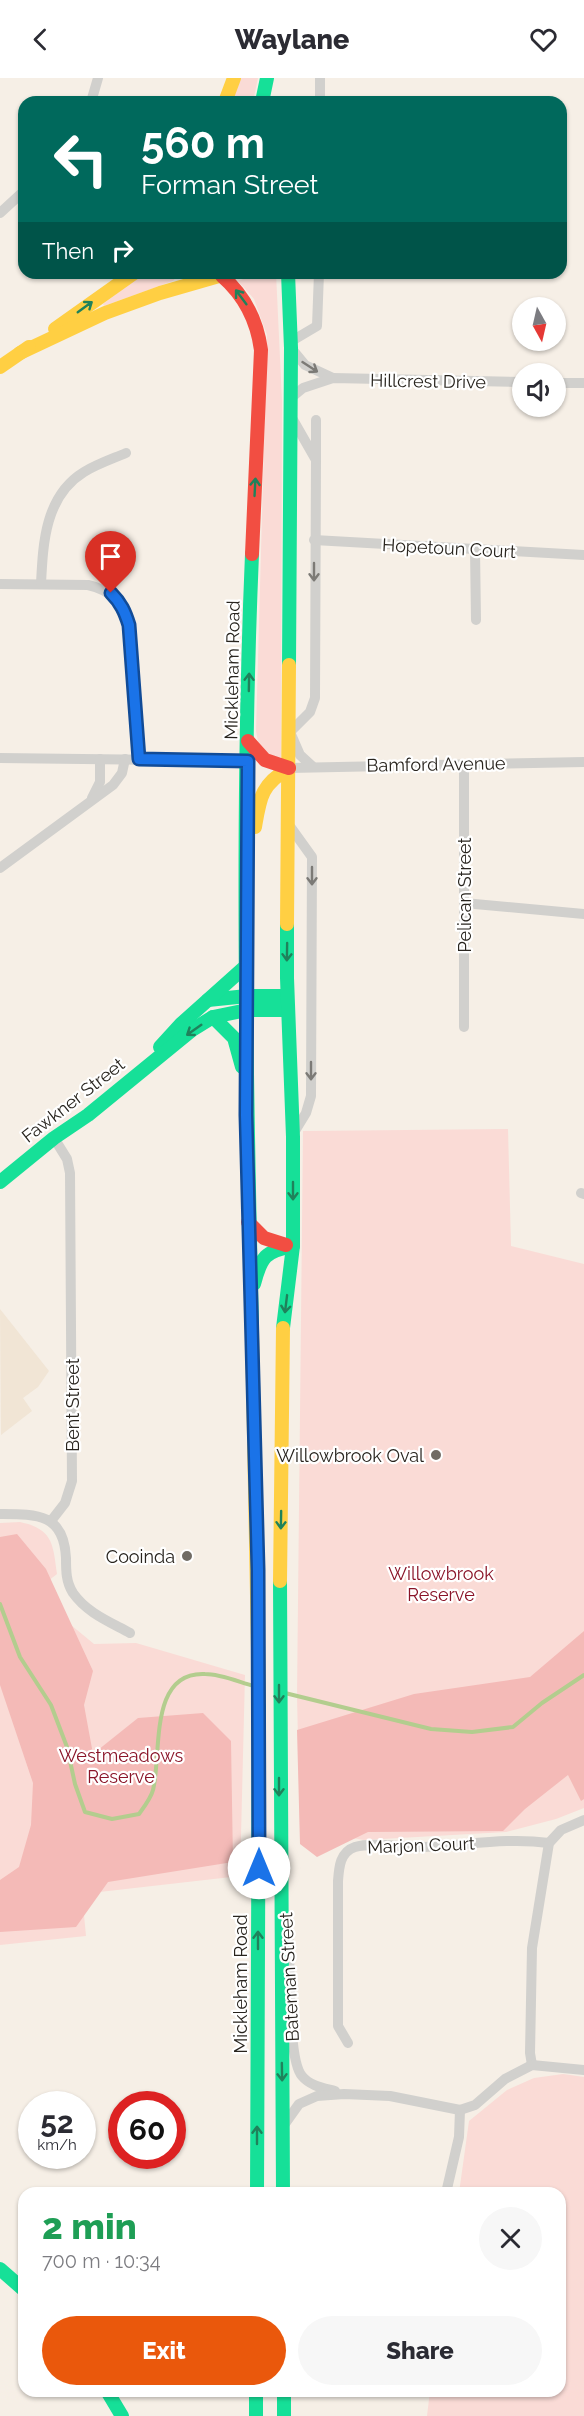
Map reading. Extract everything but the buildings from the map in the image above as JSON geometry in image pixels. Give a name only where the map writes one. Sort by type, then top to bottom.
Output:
[{"type":"main road","points":[[227,96],[234,78]]},
{"type":"main road","points":[[263,96],[267,78]]},
{"type":"main road","points":[[0,367],[125,279]]},
{"type":"main road","points":[[20,353],[105,313],[204,279]]},
{"type":"main road","name":"Mickleham Road","points":[[224,279],[230,282],[253,314],[261,344],[248,741],[246,1084],[260,1658],[257,2187]]},
{"type":"main road","points":[[283,2187],[279,1658],[283,1332],[293,1246],[293,1137],[287,1003],[291,415],[288,279]]},
{"type":"main road","points":[[248,741],[270,765],[289,768]]},
{"type":"main road","points":[[248,867],[261,795],[269,779],[289,768]]},
{"type":"main road","name":"Fawkner Street","points":[[141,1070],[177,1028],[248,965]]},
{"type":"main road","points":[[205,1001],[287,1003]]},
{"type":"main road","name":"Fawkner Street","points":[[0,1182],[54,1138],[88,1115],[141,1070],[213,1017],[247,1003]]},
{"type":"main road","points":[[213,1017],[236,1038],[246,1084]]},
{"type":"main road","points":[[248,1222],[264,1239],[272,1243],[293,1246]]},
{"type":"main road","points":[[250,1299],[264,1257],[273,1249],[293,1246]]},
{"type":"main road","points":[[256,1496],[269,1494],[282,1481]]},
{"type":"main road","points":[[0,2269],[18,2285]]},
{"type":"main road","points":[[111,2397],[122,2416]]},
{"type":"main road","points":[[256,2397],[256,2416]]},
{"type":"main road","points":[[284,2397],[284,2416]]},
{"type":"street","points":[[93,96],[98,78]]},
{"type":"street","points":[[320,78],[320,96]]},
{"type":"street","points":[[0,213],[18,196]]},
{"type":"street","points":[[291,345],[317,326],[319,279]]},
{"type":"street","name":"Hillcrest Drive","points":[[291,345],[305,365],[333,378]]},
{"type":"street","name":"Hillcrest Drive","points":[[291,398],[303,388],[333,378],[512,382]]},
{"type":"street","points":[[566,383],[584,383]]},
{"type":"street","points":[[291,415],[316,459]]},
{"type":"street","points":[[312,766],[300,756],[290,732],[310,712],[315,698],[316,420]]},
{"type":"street","points":[[41,584],[50,517],[63,489],[84,472],[126,453]]},
{"type":"street","name":"Hopetoun Court","points":[[314,540],[584,555]]},
{"type":"street","points":[[476,549],[476,620]]},
{"type":"street","points":[[0,584],[99,587],[119,601],[126,613],[129,625],[139,759]]},
{"type":"street","points":[[0,758],[248,761]]},
{"type":"street","points":[[92,798],[100,782],[100,759]]},
{"type":"street","points":[[0,868],[113,784],[122,773],[125,759]]},
{"type":"street","name":"Bamford Avenue","points":[[289,768],[584,762]]},
{"type":"street","name":"Pelican Street","points":[[464,764],[464,1027]]},
{"type":"street","points":[[288,825],[312,857],[311,1096],[306,1113],[293,1137]]},
{"type":"street","points":[[464,903],[584,914]]},
{"type":"street","name":"Bent Street","points":[[51,1521],[65,1503],[72,1481],[70,1173],[67,1159],[54,1138]]},
{"type":"street","points":[[0,1514],[41,1516],[51,1521],[63,1538],[66,1579],[73,1593],[97,1616],[130,1633]]},
{"type":"street","points":[[532,2065],[530,2053],[532,1948],[549,1843],[561,1830],[584,1820]]},
{"type":"street","name":"Marjon Court","points":[[348,2043],[338,2026],[338,1881],[342,1857],[347,1852],[363,1845],[424,1847],[519,1839],[549,1843]]},
{"type":"street","name":"Bateman Street","points":[[280,1866],[290,1943],[292,2044],[296,2064],[303,2077],[309,2082],[344,2094]]},
{"type":"street","points":[[447,2187],[459,2137],[460,2110],[475,2105],[505,2079],[532,2065],[584,2070]]},
{"type":"street","name":"Bateman Street","points":[[282,2127],[294,2110],[305,2100],[317,2096],[344,2094],[405,2098],[453,2111],[460,2110]]},
{"type":"shaded area","points":[[0,1309],[49,1371],[38,1387],[23,1398],[32,1411],[1,1435]]},
{"type":"green space","points":[[241,78],[258,78],[254,96],[234,96]]},
{"type":"green space","points":[[136,279],[174,279],[104,306],[103,304]]},
{"type":"green space","points":[[276,279],[282,401],[281,757],[273,759],[258,742],[256,731],[267,335],[254,299],[238,281]]},
{"type":"green space","name":"Willowbrook Reserve","points":[[508,1129],[511,1246],[584,1264],[584,1808],[556,1819],[506,1832],[364,1840],[300,1829],[297,1696],[303,1131]]},
{"type":"green space","name":"Westmeadows Reserve","points":[[20,1522],[31,1525],[45,1534],[54,1554],[57,1574],[35,1591],[37,1597],[94,1644],[136,1643],[245,1675],[240,1876],[82,1894],[86,1936],[0,1945],[0,1523]]},
{"type":"green space","name":"Westmeadows Reserve","points":[[17,1534],[46,1569],[93,1671],[84,1705],[93,1754],[138,1718],[203,1713],[231,1741],[233,1862],[108,1882],[76,1927],[0,1932],[0,1880],[19,1867],[31,1825],[33,1783],[0,1685],[0,1537]]},
{"type":"green space","points":[[584,1631],[584,1799],[581,1801],[568,1775],[525,1809],[503,1831],[368,1832],[317,1857],[300,1844],[297,1730],[414,1694],[530,1677]]},
{"type":"green space","points":[[563,2074],[584,2077],[584,2416],[427,2416],[429,2397],[566,2397],[566,2187],[460,2187],[469,2121],[507,2090],[534,2078]]},
{"type":"waterway","points":[[0,1604],[20,1657],[51,1705],[67,1747],[75,1784],[85,1812],[112,1819],[139,1814],[153,1790],[161,1718],[166,1700],[174,1686],[187,1677],[205,1674],[254,1686]]},
{"type":"waterway","points":[[285,1693],[431,1729],[472,1732],[513,1727],[542,1703],[584,1675]]},
{"type":"traffic: fast","points":[[263,96],[267,78]]},
{"type":"traffic: fast","points":[[288,279],[291,348],[289,665]]},
{"type":"traffic: fast","points":[[252,554],[247,748],[246,1038],[252,1329]]},
{"type":"traffic: fast","points":[[283,1328],[293,1246],[293,1137],[287,924]]},
{"type":"traffic: fast","points":[[160,1047],[181,1024],[247,965]]},
{"type":"traffic: fast","points":[[208,1000],[247,996]]},
{"type":"traffic: fast","points":[[247,996],[287,996]]},
{"type":"traffic: fast","points":[[0,1182],[54,1138],[88,1115],[192,1030],[213,1017],[247,1010]]},
{"type":"traffic: fast","points":[[247,1010],[287,1010]]},
{"type":"traffic: fast","points":[[213,1017],[234,1038],[242,1067]]},
{"type":"traffic: fast","points":[[254,1284],[262,1261],[270,1253],[293,1246]]},
{"type":"traffic: fast","points":[[280,1581],[283,2187]]},
{"type":"traffic: fast","points":[[257,2187],[259,1702]]},
{"type":"traffic: fast","points":[[0,2269],[18,2285]]},
{"type":"traffic: fast","points":[[111,2397],[122,2416]]},
{"type":"traffic: fast","points":[[256,2397],[256,2416]]},
{"type":"traffic: fast","points":[[284,2397],[284,2416]]},
{"type":"traffic: slow","points":[[227,96],[234,78]]},
{"type":"traffic: slow","points":[[55,329],[126,279]]},
{"type":"traffic: slow","points":[[20,353],[105,313],[160,293],[209,279]]},
{"type":"traffic: slow","points":[[0,367],[29,347]]},
{"type":"traffic: slow","points":[[287,924],[289,665]]},
{"type":"traffic: slow","points":[[255,827],[258,808],[267,786],[289,768]]},
{"type":"traffic: slow","points":[[280,1581],[283,1328]]},
{"type":"traffic: slow","points":[[252,1329],[259,1702]]},
{"type":"traffic: jam","points":[[225,279],[249,309],[261,350],[252,554]]},
{"type":"traffic: jam","points":[[248,741],[265,760],[289,768]]},
{"type":"traffic: jam","points":[[248,1222],[264,1238],[286,1245]]},
{"type":"place","name":"Willowbrook Oval","points":[[436,1455]]},
{"type":"place","name":"Cooinda","points":[[187,1556]]},
{"type":"route","points":[[111,593],[126,613],[129,625],[139,759],[248,761],[246,1115],[260,1658],[259,1868]]}]
